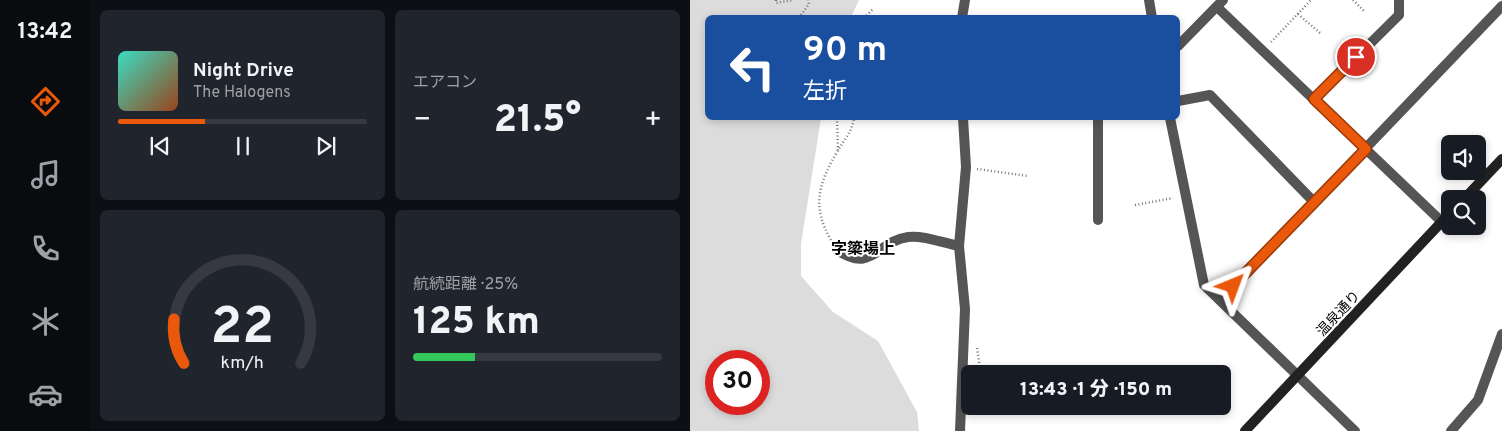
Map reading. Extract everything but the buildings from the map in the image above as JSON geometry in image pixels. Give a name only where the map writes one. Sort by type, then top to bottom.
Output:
[{"type":"street","points":[[962,15],[965,0]]},
{"type":"street","points":[[1149,0],[1152,15]]},
{"type":"street","points":[[1314,99],[1399,15],[1399,0]]},
{"type":"street","points":[[1180,44],[1220,3],[1263,50],[1441,221]]},
{"type":"street","points":[[1220,300],[1502,6]]},
{"type":"street","points":[[1180,102],[1210,95],[1314,202]]},
{"type":"street","points":[[960,431],[965,308],[959,246],[966,167],[963,120]]},
{"type":"street","points":[[1098,120],[1098,220]]},
{"type":"street","points":[[1170,120],[1204,285],[1356,431]]},
{"type":"street","points":[[1473,190],[1502,159]]},
{"type":"street","name":"温泉通り","points":[[1245,431],[1299,376],[1441,223]]},
{"type":"street","points":[[838,250],[848,257],[864,260],[906,237],[915,237],[959,246]]},
{"type":"street","points":[[1451,431],[1478,400],[1502,334]]},
{"type":"path","points":[[776,0],[776,3],[793,0]]},
{"type":"path","points":[[801,15],[809,4],[808,0]]},
{"type":"path","points":[[1263,50],[1311,0]]},
{"type":"path","points":[[1353,0],[1364,11]]},
{"type":"path","points":[[867,15],[873,9]]},
{"type":"path","points":[[1298,14],[1320,33]]},
{"type":"path","points":[[837,120],[838,152]]},
{"type":"path","points":[[838,250],[829,237],[820,214],[819,188],[853,128],[854,120]]},
{"type":"path","points":[[966,167],[1028,176]]},
{"type":"path","points":[[1135,205],[1187,195]]},
{"type":"shaded area","points":[[690,0],[859,0],[852,15],[705,15],[705,120],[821,120],[801,244],[801,276],[833,312],[878,341],[917,412],[919,431],[690,431]]},
{"type":"district","name":"字簗場上","points":[[863,248]]},
{"type":"route","points":[[1233,286],[1366,149],[1314,99],[1356,57]]}]
